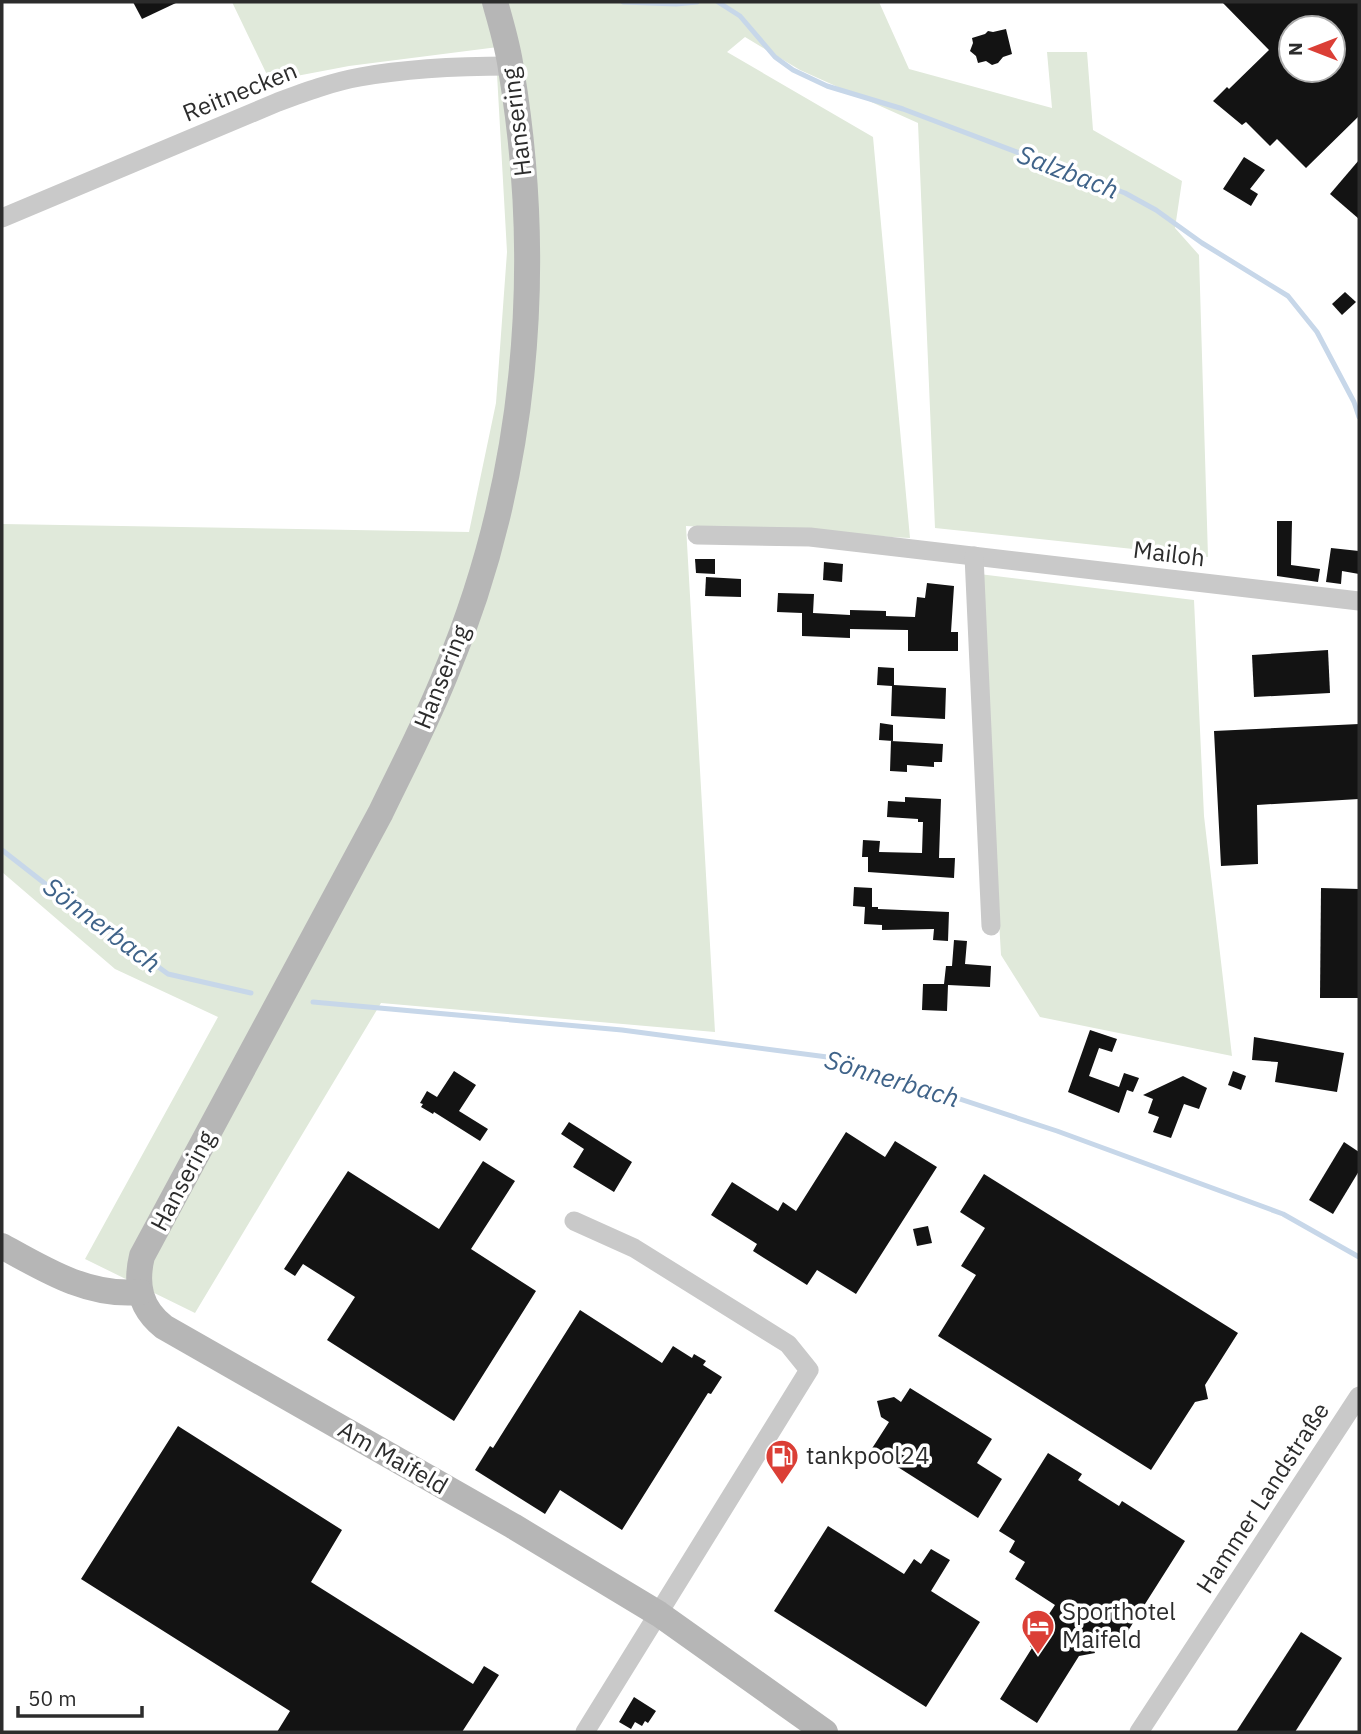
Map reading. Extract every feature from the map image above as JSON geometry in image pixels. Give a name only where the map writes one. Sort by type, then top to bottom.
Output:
[{"type":"street","name":"Hansering","points":[[140,1292],[138,1281],[142,1256],[381,813],[447,672],[495,527],[521,386],[527,315],[528,243],[522,148],[511,66],[495,2]]},
{"type":"street","name":"Reitnecken","points":[[2,218],[319,87],[360,77],[470,66],[511,66]]},
{"type":"street","name":"Mailoh","points":[[697,535],[810,537],[1359,601]]},
{"type":"street","points":[[974,556],[991,926]]},
{"type":"street","points":[[574,1221],[634,1248],[788,1344],[809,1370],[585,1732]]},
{"type":"street","points":[[2,1247],[76,1284],[103,1292],[140,1292]]},
{"type":"street","name":"Am Maifeld","points":[[140,1292],[148,1312],[164,1327],[513,1526],[659,1614],[825,1732]]},
{"type":"street","name":"Hammer Landstraße","points":[[1139,1732],[1359,1396]]},
{"type":"green space","points":[[232,2],[879,2],[909,69],[1052,108],[1047,52],[1087,52],[1093,130],[1182,181],[1175,228],[1199,255],[1208,557],[935,528],[918,123],[800,70],[745,37],[727,52],[873,137],[910,538],[686,526],[715,1032],[381,1003],[195,1313],[85,1259],[218,1017],[115,969],[2,872],[2,524],[469,532],[496,403],[507,252],[497,74],[498,47],[349,66],[270,81]]},
{"type":"green space","points":[[979,574],[1194,600],[1204,816],[1232,1056],[1040,1017],[1001,955]]},
{"type":"building","points":[[133,2],[178,2],[142,19]]},
{"type":"building","points":[[1222,2],[1359,2],[1359,116],[1306,168],[1277,139],[1270,146],[1246,122],[1242,125],[1213,101],[1227,87],[1229,89],[1269,50]]},
{"type":"building","points":[[1006,29],[1012,54],[992,65],[986,61],[978,63],[976,56],[970,51],[972,38],[988,31]]},
{"type":"building","points":[[1244,157],[1265,170],[1250,189],[1258,194],[1251,206],[1223,189]]},
{"type":"building","points":[[1359,160],[1359,219],[1330,194]]},
{"type":"building","points":[[1345,292],[1356,302],[1342,315],[1332,304]]},
{"type":"building","points":[[1277,521],[1292,521],[1291,565],[1320,569],[1318,582],[1277,576]]},
{"type":"building","points":[[1331,548],[1359,551],[1359,574],[1342,571],[1341,584],[1326,582]]},
{"type":"building","points":[[695,559],[715,559],[715,574],[696,573]]},
{"type":"building","points":[[824,562],[843,564],[842,582],[823,580]]},
{"type":"building","points":[[706,577],[741,579],[741,597],[705,596]]},
{"type":"building","points":[[927,583],[954,586],[951,632],[958,632],[958,651],[908,651],[908,630],[850,629],[850,638],[802,636],[802,613],[777,612],[778,593],[814,594],[813,613],[850,615],[850,610],[886,611],[886,616],[915,617],[917,597],[925,598]]},
{"type":"building","points":[[1328,650],[1330,693],[1254,697],[1252,655]]},
{"type":"building","points":[[878,667],[894,668],[894,685],[946,688],[945,719],[891,716],[892,686],[877,685]]},
{"type":"building","points":[[880,723],[893,725],[893,741],[879,740]]},
{"type":"building","points":[[1359,724],[1359,799],[1257,805],[1258,864],[1221,866],[1214,731]]},
{"type":"building","points":[[891,741],[943,744],[942,762],[934,762],[934,767],[907,765],[907,772],[890,771]]},
{"type":"building","points":[[905,797],[941,799],[939,858],[955,858],[954,878],[868,872],[868,857],[862,857],[863,840],[880,841],[879,852],[922,853],[923,822],[918,822],[918,819],[887,817],[888,801],[905,802]]},
{"type":"building","points":[[854,887],[872,888],[872,907],[878,909],[949,912],[948,941],[933,940],[934,929],[882,930],[882,925],[864,924],[865,907],[853,906]]},
{"type":"building","points":[[1321,888],[1359,889],[1359,998],[1320,998]]},
{"type":"building","points":[[954,940],[967,941],[965,964],[991,966],[990,987],[948,985],[947,1011],[922,1010],[923,984],[944,984],[946,966],[952,966]]},
{"type":"building","points":[[1090,1030],[1117,1039],[1112,1052],[1099,1048],[1089,1076],[1119,1087],[1124,1073],[1139,1078],[1133,1092],[1127,1090],[1119,1113],[1068,1092]]},
{"type":"building","points":[[1254,1037],[1344,1053],[1337,1092],[1275,1082],[1278,1062],[1252,1060]]},
{"type":"building","points":[[454,1071],[476,1085],[459,1111],[488,1129],[480,1141],[434,1112],[433,1114],[421,1107],[423,1104],[420,1103],[427,1091],[437,1097]]},
{"type":"building","points":[[1233,1071],[1246,1076],[1241,1090],[1228,1085]]},
{"type":"building","points":[[1183,1076],[1207,1088],[1199,1109],[1184,1104],[1171,1138],[1153,1132],[1159,1117],[1148,1113],[1153,1099],[1143,1095]]},
{"type":"building","points":[[569,1122],[632,1162],[614,1192],[573,1167],[584,1149],[561,1134]]},
{"type":"building","points":[[846,1132],[885,1157],[895,1141],[937,1167],[856,1294],[817,1270],[807,1285],[753,1251],[757,1244],[711,1215],[732,1182],[778,1211],[783,1202],[796,1211]]},
{"type":"building","points":[[1344,1142],[1359,1152],[1359,1171],[1333,1214],[1309,1200]]},
{"type":"building","points":[[483,1161],[515,1181],[471,1249],[536,1291],[454,1421],[327,1340],[355,1297],[303,1264],[295,1276],[284,1269],[348,1171],[439,1229]]},
{"type":"building","points":[[984,1174],[1238,1333],[1205,1385],[1208,1399],[1195,1402],[1151,1470],[938,1336],[976,1275],[961,1266],[985,1228],[960,1212]]},
{"type":"building","points":[[928,1226],[932,1243],[917,1246],[913,1229]]},
{"type":"building","points":[[580,1310],[662,1363],[673,1346],[692,1358],[694,1354],[706,1361],[703,1365],[722,1377],[711,1394],[708,1393],[622,1530],[560,1490],[545,1514],[475,1470],[490,1446],[493,1448]]},
{"type":"building","points":[[910,1388],[992,1439],[977,1463],[1002,1479],[978,1518],[871,1450],[889,1422],[881,1417],[877,1401],[894,1397],[901,1402]]},
{"type":"building","points":[[178,1426],[342,1530],[311,1582],[473,1684],[484,1666],[499,1675],[462,1732],[277,1732],[290,1711],[81,1579]]},
{"type":"building","points":[[1048,1453],[1082,1474],[1078,1480],[1119,1506],[1122,1501],[1185,1541],[1119,1645],[1093,1629],[1098,1649],[1094,1650],[1095,1653],[1079,1656],[1037,1723],[1000,1699],[1032,1648],[1030,1646],[1050,1619],[1047,1617],[1055,1605],[1015,1579],[1025,1562],[1009,1552],[1015,1541],[999,1531]]},
{"type":"building","points":[[828,1526],[904,1574],[914,1559],[921,1564],[931,1549],[950,1560],[931,1591],[980,1622],[926,1707],[774,1611]]},
{"type":"building","points":[[1301,1632],[1342,1658],[1295,1732],[1236,1732]]},
{"type":"building","points":[[634,1697],[656,1711],[648,1723],[645,1721],[642,1726],[635,1722],[631,1729],[619,1722]]},
{"type":"waterway","name":"Salzbach","points":[[623,2],[697,2]]},
{"type":"waterway","name":"Salzbach","points":[[718,2],[740,16],[775,57],[793,70],[827,86],[903,109],[1125,193],[1156,210],[1202,243],[1288,296],[1317,332],[1354,402],[1359,417]]},
{"type":"waterway","name":"Sönnerbach","points":[[2,850],[168,974],[251,993]]},
{"type":"waterway","name":"Sönnerbach","points":[[313,1002],[622,1030],[835,1058],[1057,1131],[1283,1214],[1359,1257]]},
{"type":"place","name":"tankpool24","points":[[782,1486]]},
{"type":"place","name":"Sporthotel Maifeld","points":[[1038,1656]]}]
